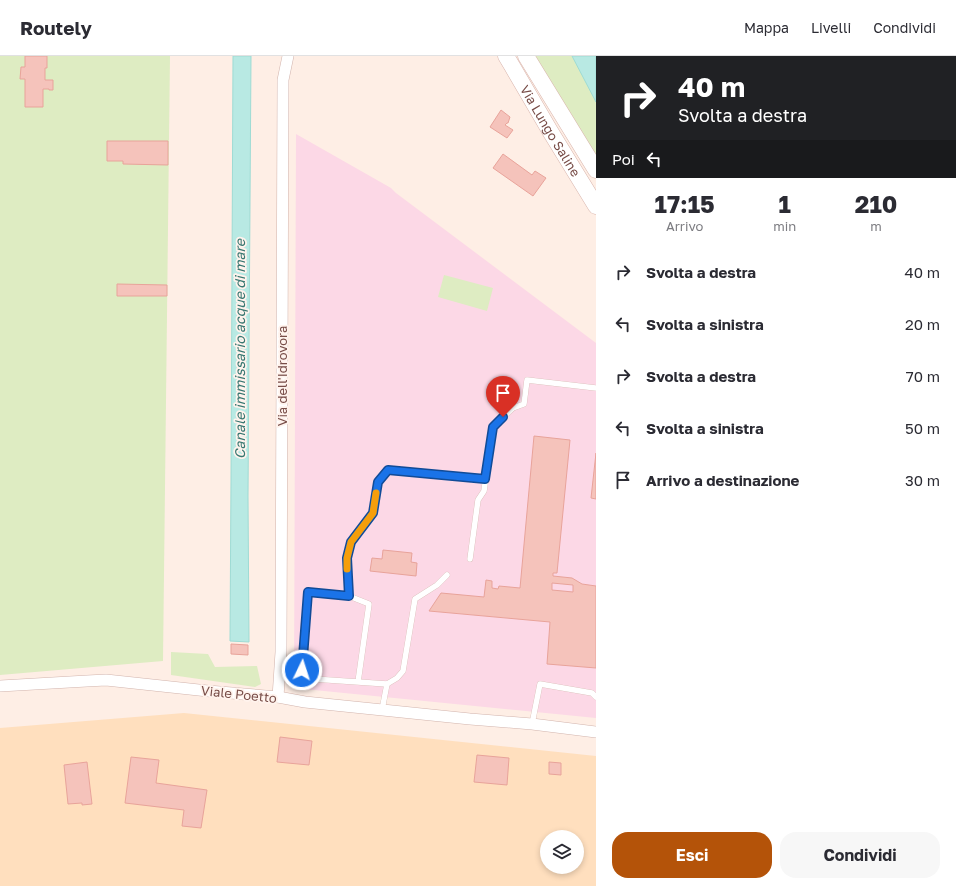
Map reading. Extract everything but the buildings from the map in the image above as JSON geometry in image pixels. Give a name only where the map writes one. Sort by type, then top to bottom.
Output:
[{"type":"main road","name":"Via Lungo Saline","points":[[506,56],[553,137],[596,206]]},
{"type":"main road","name":"Via Lungo Saline","points":[[526,56],[596,170]]},
{"type":"street","name":"Via dell'Idrovora","points":[[278,697],[281,652],[283,80],[288,56]]},
{"type":"street","name":"Viale Poetto","points":[[0,686],[106,680],[278,697],[305,702],[532,724],[596,732]]},
{"type":"lane","points":[[470,559],[478,500],[484,491],[493,427],[513,408],[524,404],[527,380],[596,388]]},
{"type":"lane","points":[[349,596],[347,558],[351,542],[373,513],[378,482],[388,470],[485,479]]},
{"type":"lane","points":[[358,682],[369,604],[349,596],[308,592],[302,670],[314,679],[387,684],[397,678],[403,671],[415,599],[437,585],[447,575]]},
{"type":"lane","points":[[382,710],[387,684]]},
{"type":"lane","points":[[532,724],[540,684],[592,693],[596,697]]},
{"type":"shaded area","points":[[296,134],[391,188],[596,343],[596,718],[294,688]]},
{"type":"green space","points":[[0,56],[170,56],[163,661],[0,675]]},
{"type":"green space","points":[[534,56],[596,56],[596,161]]},
{"type":"green space","points":[[444,275],[493,288],[487,311],[438,297]]},
{"type":"green space","points":[[171,652],[208,654],[215,667],[257,666],[261,684],[255,687],[171,675]]},
{"type":"sand","points":[[184,713],[596,756],[596,886],[0,886],[0,728]]},
{"type":"water","name":"Canale immissario acque di mare","points":[[233,56],[251,56],[248,496],[249,642],[230,641]]},
{"type":"water","points":[[572,56],[596,56],[596,102]]},
{"type":"slow traffic","points":[[347,569],[347,558],[351,542],[373,513],[376,493]]},
{"type":"route","points":[[302,670],[308,592],[349,596],[347,558],[351,542],[373,513],[378,482],[388,470],[485,479],[493,427],[503,417]]}]
